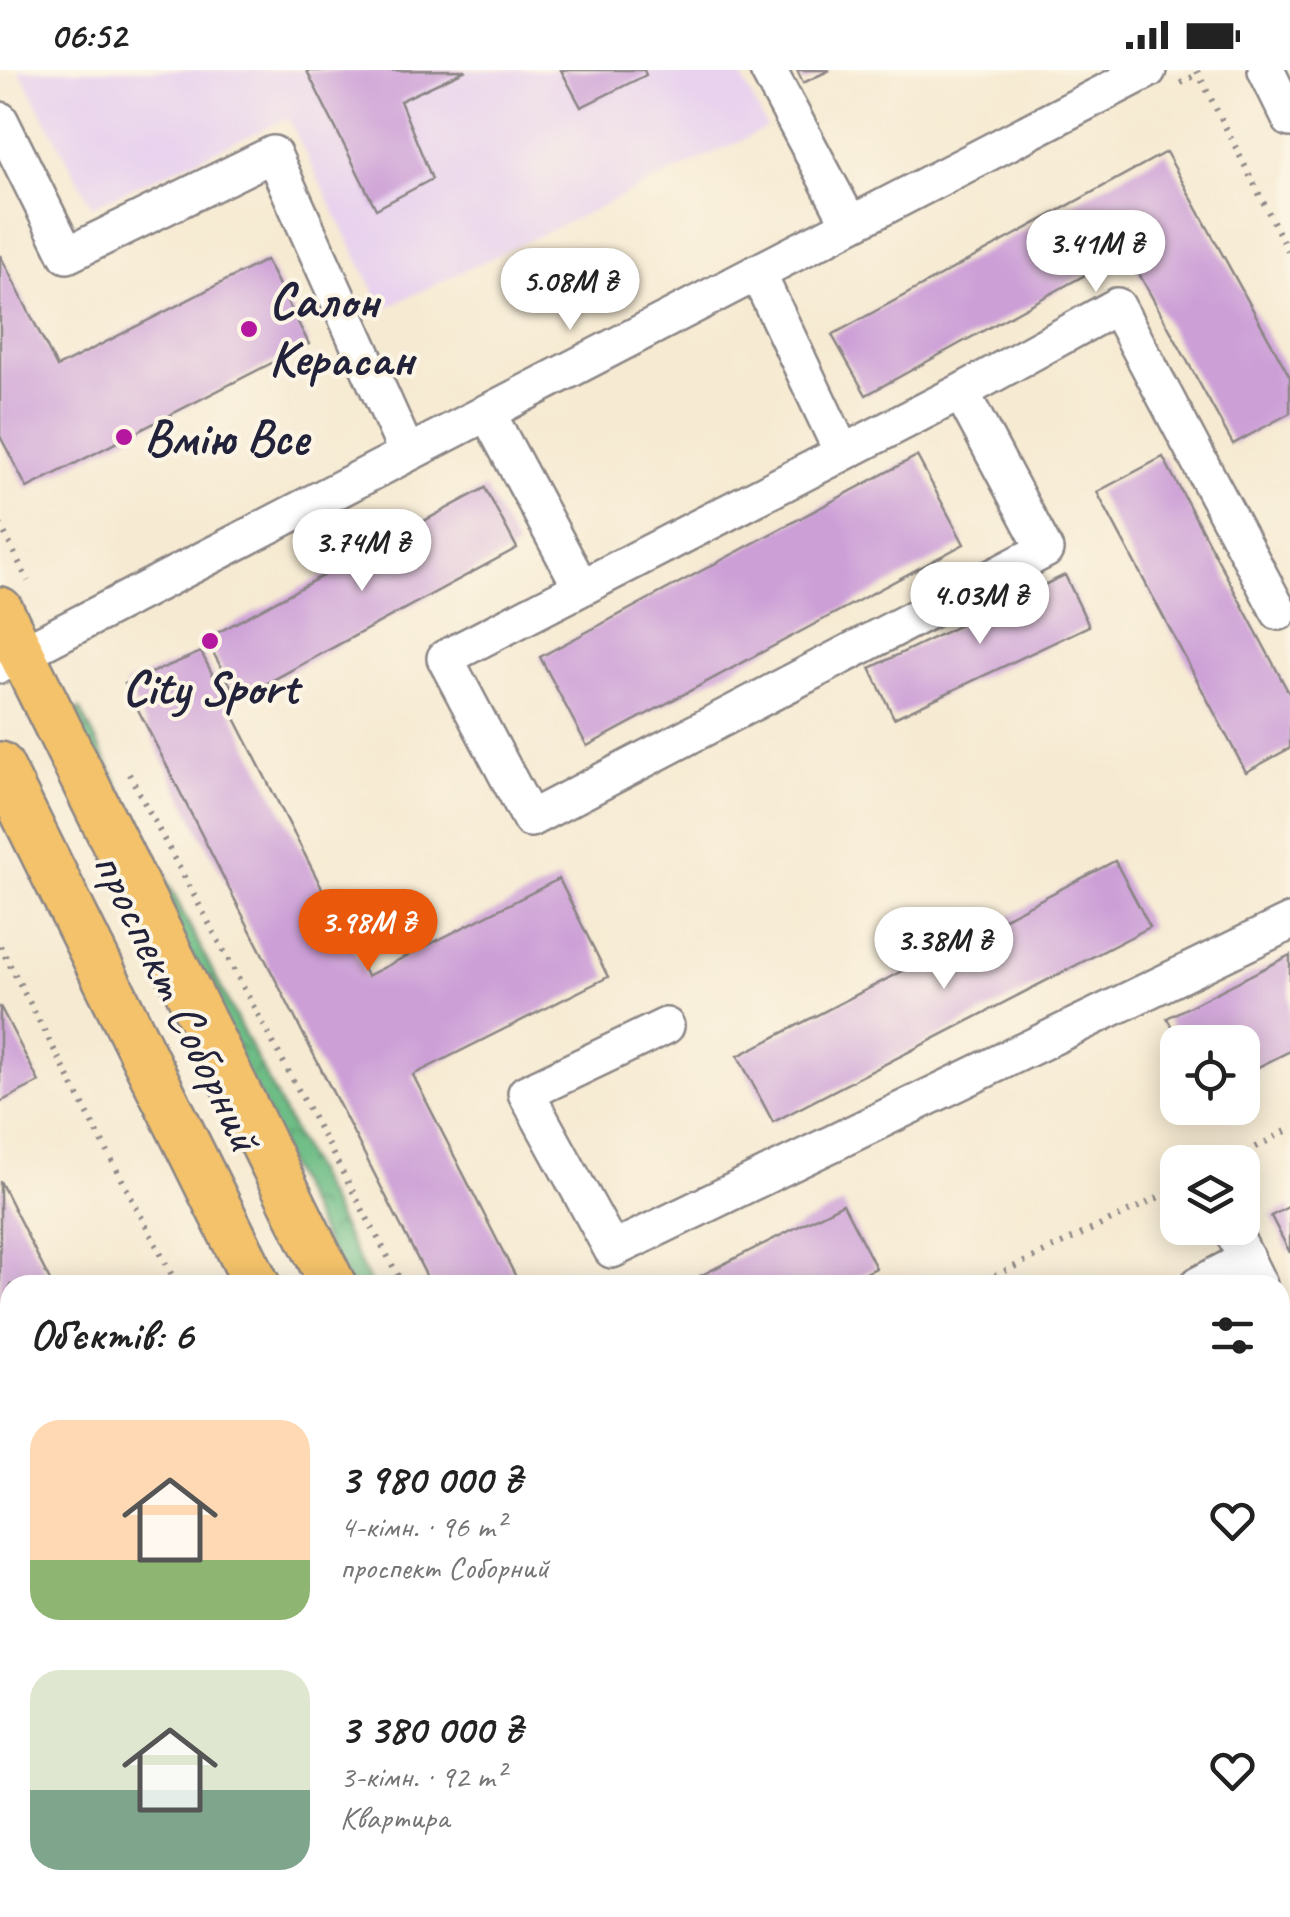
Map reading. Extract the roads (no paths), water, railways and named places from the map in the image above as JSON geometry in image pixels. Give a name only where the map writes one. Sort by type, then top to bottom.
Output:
[{"type":"main road","name":"проспект Соборний","points":[[0,610],[26,652],[327,1275]]},
{"type":"main road","name":"проспект Соборний","points":[[0,765],[251,1275]]},
{"type":"street","points":[[768,70],[850,224]]},
{"type":"street","points":[[26,652],[1148,70]]},
{"type":"street","points":[[1271,72],[1290,118]]},
{"type":"street","points":[[0,120],[66,255],[274,154],[407,454]]},
{"type":"street","points":[[756,272],[841,450]]},
{"type":"street","points":[[962,392],[1045,550],[530,819],[445,658],[841,450],[962,392],[1117,306],[1286,617]]},
{"type":"street","points":[[486,412],[581,587]]},
{"type":"street","points":[[666,1026],[526,1092],[612,1250],[1290,922]]},
{"type":"street","points":[[1240,1245],[1253,1272]]},
{"type":"place","name":"Салон Керасан","points":[[249,329]]},
{"type":"place","name":"Вмію Все","points":[[124,437]]},
{"type":"place","name":"City Sport","points":[[210,641]]}]
